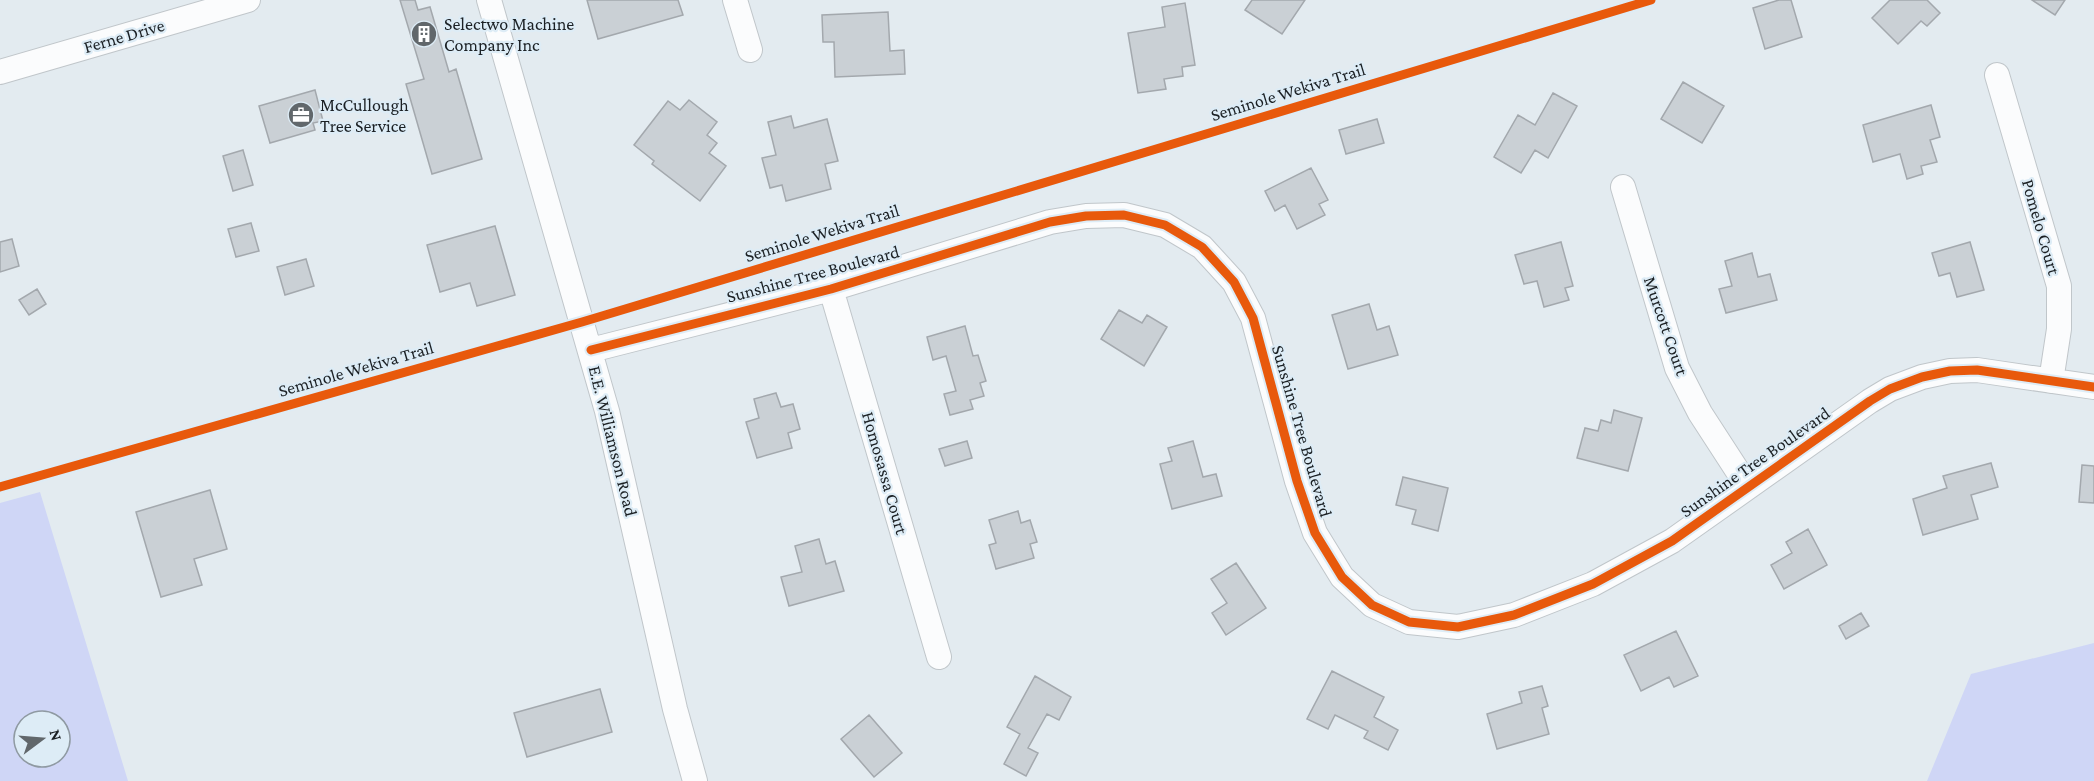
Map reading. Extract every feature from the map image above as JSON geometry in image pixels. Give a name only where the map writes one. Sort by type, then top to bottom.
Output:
[{"type":"street","name":"Ferne Drive","points":[[0,72],[248,0]]},
{"type":"street","name":"E.E. Williamson Road","points":[[489,0],[591,350],[620,461],[675,709],[695,781]]},
{"type":"street","points":[[735,0],[750,50]]},
{"type":"street","name":"Pomelo Court","points":[[1997,75],[2058,286],[2059,329],[2051,381]]},
{"type":"street","name":"Murcott Court","points":[[1623,187],[1677,368],[1700,413],[1748,488]]},
{"type":"street","name":"Sunshine Tree Boulevard","points":[[591,350],[831,289],[1050,222],[1086,216],[1124,215],[1165,225],[1202,247],[1234,282],[1253,318],[1297,481],[1315,533],[1342,577],[1372,605],[1409,622],[1458,627],[1514,615],[1593,584],[1672,541],[1890,389],[1950,371],[1977,370],[2094,387]]},
{"type":"street","name":"Homosassa Court","points":[[831,289],[939,657]]},
{"type":"shaded area","points":[[40,492],[128,781],[0,781],[0,503]]},
{"type":"shaded area","points":[[2094,643],[2094,781],[1927,781],[1971,674]]},
{"type":"building","points":[[400,0],[415,0],[418,10],[430,7],[449,72],[456,69],[482,159],[432,174],[406,84],[424,79]]},
{"type":"building","points":[[587,0],[678,0],[683,15],[598,39]]},
{"type":"building","points":[[1252,0],[1305,0],[1282,34],[1245,10]]},
{"type":"building","points":[[1779,0],[1791,0],[1802,37],[1765,49],[1753,8]]},
{"type":"building","points":[[1890,0],[1927,0],[1940,13],[1927,26],[1921,21],[1898,44],[1872,18]]},
{"type":"building","points":[[2032,0],[2065,0],[2055,15]]},
{"type":"building","points":[[1185,3],[1195,65],[1182,67],[1183,76],[1164,79],[1166,89],[1138,93],[1128,33],[1165,27],[1162,7]]},
{"type":"building","points":[[888,12],[890,51],[904,50],[905,74],[835,77],[834,42],[823,42],[822,15]]},
{"type":"building","points":[[1683,82],[1724,106],[1702,143],[1661,119]]},
{"type":"building","points":[[315,90],[323,121],[313,123],[315,130],[270,143],[259,106]]},
{"type":"building","points":[[1553,93],[1577,106],[1548,158],[1535,150],[1521,173],[1494,157],[1518,115],[1535,125]]},
{"type":"building","points":[[689,100],[717,122],[707,135],[717,143],[709,153],[726,166],[700,201],[652,164],[654,161],[634,145],[668,101],[680,110]]},
{"type":"building","points":[[1931,105],[1940,137],[1930,140],[1937,162],[1921,166],[1923,174],[1907,179],[1900,154],[1873,162],[1863,125]]},
{"type":"building","points":[[791,116],[794,128],[827,119],[838,161],[825,164],[831,189],[786,201],[782,185],[770,188],[762,158],[776,155],[768,122]]},
{"type":"building","points":[[1377,119],[1384,143],[1346,154],[1339,130]]},
{"type":"building","points":[[243,150],[253,185],[233,191],[223,156]]},
{"type":"building","points":[[1311,168],[1328,200],[1319,204],[1325,215],[1297,229],[1285,205],[1275,211],[1265,191]]},
{"type":"building","points":[[251,223],[259,251],[236,257],[228,229]]},
{"type":"building","points":[[495,226],[515,295],[477,306],[470,283],[440,292],[427,245]]},
{"type":"building","points":[[12,239],[19,266],[0,272],[0,242]]},
{"type":"building","points":[[1561,242],[1573,286],[1565,288],[1569,300],[1544,307],[1537,281],[1524,284],[1515,255]]},
{"type":"building","points":[[1970,242],[1984,290],[1957,297],[1950,273],[1939,276],[1932,253]]},
{"type":"building","points":[[1752,253],[1758,277],[1770,274],[1777,300],[1726,313],[1719,289],[1732,286],[1725,261]]},
{"type":"building","points":[[306,259],[314,286],[285,295],[277,267]]},
{"type":"building","points":[[37,289],[46,304],[29,315],[19,300]]},
{"type":"building","points":[[1369,304],[1377,330],[1389,326],[1398,355],[1348,369],[1332,315]]},
{"type":"building","points":[[1119,310],[1142,323],[1147,315],[1167,327],[1144,366],[1101,339]]},
{"type":"building","points":[[965,326],[973,356],[978,355],[986,381],[980,383],[984,396],[970,400],[973,409],[950,415],[944,394],[956,391],[946,356],[933,360],[927,337]]},
{"type":"building","points":[[776,393],[781,407],[793,404],[800,429],[788,433],[792,448],[757,458],[746,422],[759,418],[754,399]]},
{"type":"building","points":[[1614,410],[1642,418],[1628,471],[1577,458],[1585,428],[1598,431],[1601,420],[1611,423]]},
{"type":"building","points":[[967,441],[972,458],[945,466],[939,449]]},
{"type":"building","points":[[1193,441],[1203,477],[1216,474],[1222,496],[1172,509],[1160,464],[1172,461],[1168,448]]},
{"type":"building","points":[[1991,463],[1998,487],[1971,495],[1978,519],[1923,535],[1913,499],[1947,488],[1943,476]]},
{"type":"building","points":[[2082,465],[2094,466],[2094,503],[2079,502]]},
{"type":"building","points":[[1403,477],[1448,488],[1438,531],[1412,524],[1416,510],[1396,505]]},
{"type":"building","points":[[210,490],[227,549],[194,559],[202,585],[161,597],[136,512]]},
{"type":"building","points":[[1018,511],[1021,523],[1030,520],[1037,542],[1030,544],[1034,558],[996,569],[989,545],[996,543],[989,520]]},
{"type":"building","points":[[1808,529],[1827,565],[1784,589],[1771,565],[1792,553],[1786,542]]},
{"type":"building","points":[[819,539],[826,564],[835,561],[844,591],[789,606],[781,577],[802,572],[795,546]]},
{"type":"building","points":[[1236,563],[1266,608],[1226,635],[1212,613],[1227,603],[1211,579]]},
{"type":"building","points":[[1861,613],[1869,626],[1846,639],[1839,626]]},
{"type":"building","points":[[1676,631],[1698,676],[1674,687],[1669,677],[1641,691],[1624,655]]},
{"type":"building","points":[[1332,671],[1384,697],[1374,717],[1398,730],[1388,750],[1364,738],[1368,731],[1335,715],[1328,729],[1307,719]]},
{"type":"building","points":[[1035,676],[1071,697],[1059,720],[1047,714],[1028,748],[1038,753],[1026,776],[1004,764],[1020,734],[1007,727]]},
{"type":"building","points":[[1542,686],[1548,706],[1542,708],[1549,734],[1497,749],[1487,714],[1522,703],[1519,692]]},
{"type":"building","points":[[600,689],[612,732],[527,757],[514,713]]},
{"type":"building","points":[[869,715],[902,753],[874,777],[841,739]]},
{"type":"cycle path","name":"Seminole Wekiva Trail","points":[[0,487],[582,322],[1651,0]]},
{"type":"cycle path","points":[[591,350],[831,289],[1050,222],[1086,216],[1124,215],[1165,225],[1202,247],[1234,282],[1253,318],[1297,481],[1315,533],[1342,577],[1372,605],[1409,622],[1458,627],[1514,615],[1593,584],[1672,541],[1890,389],[1922,377],[1950,371],[1977,370],[2094,387]]},
{"type":"place","name":"Selectwo Machine Company Inc","points":[[424,34]]},
{"type":"place","name":"McCullough Tree Service","points":[[301,115]]}]
